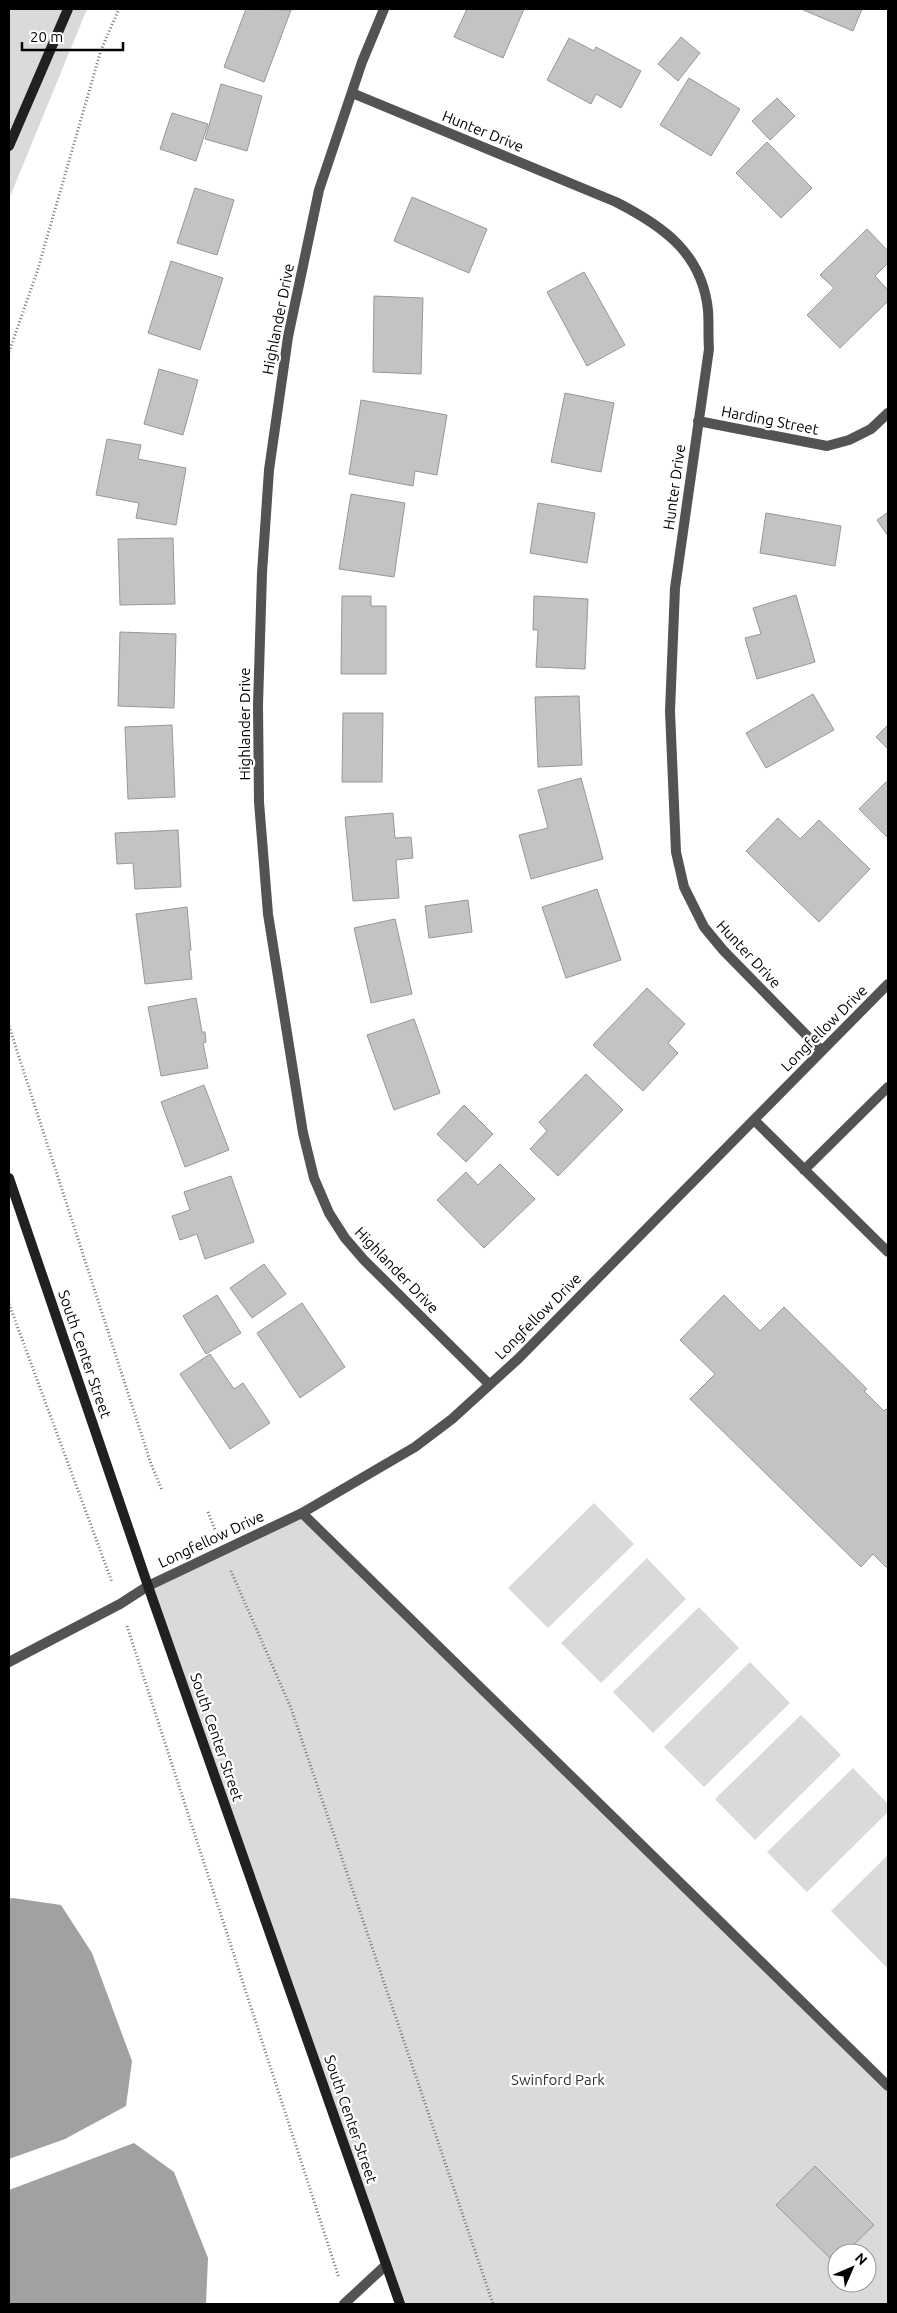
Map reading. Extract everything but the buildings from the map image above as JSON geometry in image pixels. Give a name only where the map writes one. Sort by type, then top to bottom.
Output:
[{"type":"main road","points":[[9,146],[68,9]]},
{"type":"main road","name":"South Center Street","points":[[9,1178],[148,1586],[400,2304]]},
{"type":"street","name":"Highlander Drive","points":[[384,9],[352,93],[319,190],[288,337],[269,470],[262,573],[258,705],[259,802],[268,914],[303,1133],[314,1178],[329,1213],[345,1238],[364,1260],[490,1384]]},
{"type":"street","name":"Hunter Drive","points":[[352,93],[616,202],[645,217],[668,233],[687,254],[702,281],[708,310],[709,349],[675,588],[670,711],[676,852],[684,887],[704,927],[723,950],[822,1051]]},
{"type":"street","name":"Harding Street","points":[[698,421],[827,446],[849,440],[864,433],[888,413]]},
{"type":"street","name":"Longfellow Drive","points":[[9,1662],[120,1604],[148,1586],[302,1513],[415,1447],[452,1418],[518,1358],[888,984]]},
{"type":"street","points":[[804,1170],[888,1087]]},
{"type":"street","points":[[754,1120],[888,1252]]},
{"type":"street","points":[[302,1513],[888,2086]]},
{"type":"street","points":[[346,2303],[386,2266]]},
{"type":"path","points":[[9,352],[37,272],[101,50],[119,9]]},
{"type":"path","points":[[9,1026],[151,1464],[162,1490]]},
{"type":"path","points":[[9,1304],[120,1604],[346,2303]]},
{"type":"path","points":[[237,1587],[291,1708],[493,2304]]},
{"type":"green space","points":[[9,9],[87,9],[9,199]]},
{"type":"green space","points":[[594,1503],[634,1544],[548,1628],[508,1588]]},
{"type":"green space","name":"Swinford Park","points":[[302,1513],[888,2086],[888,2304],[397,2304],[148,1586]]},
{"type":"green space","points":[[647,1558],[686,1599],[601,1683],[561,1643]]},
{"type":"green space","points":[[699,1607],[739,1648],[653,1733],[613,1692]]},
{"type":"green space","points":[[750,1662],[790,1703],[704,1787],[664,1747]]},
{"type":"green space","points":[[801,1715],[841,1755],[755,1840],[715,1799]]},
{"type":"green space","points":[[853,1768],[888,1804],[888,1812],[807,1892],[767,1852]]},
{"type":"green space","points":[[888,1855],[888,1969],[831,1911]]},
{"type":"shaded area","points":[[9,1899],[61,1905],[92,1953],[132,2061],[126,2106],[65,2139],[9,2159]]},
{"type":"shaded area","points":[[134,2143],[174,2172],[208,2258],[206,2304],[9,2304],[9,2190]]}]
